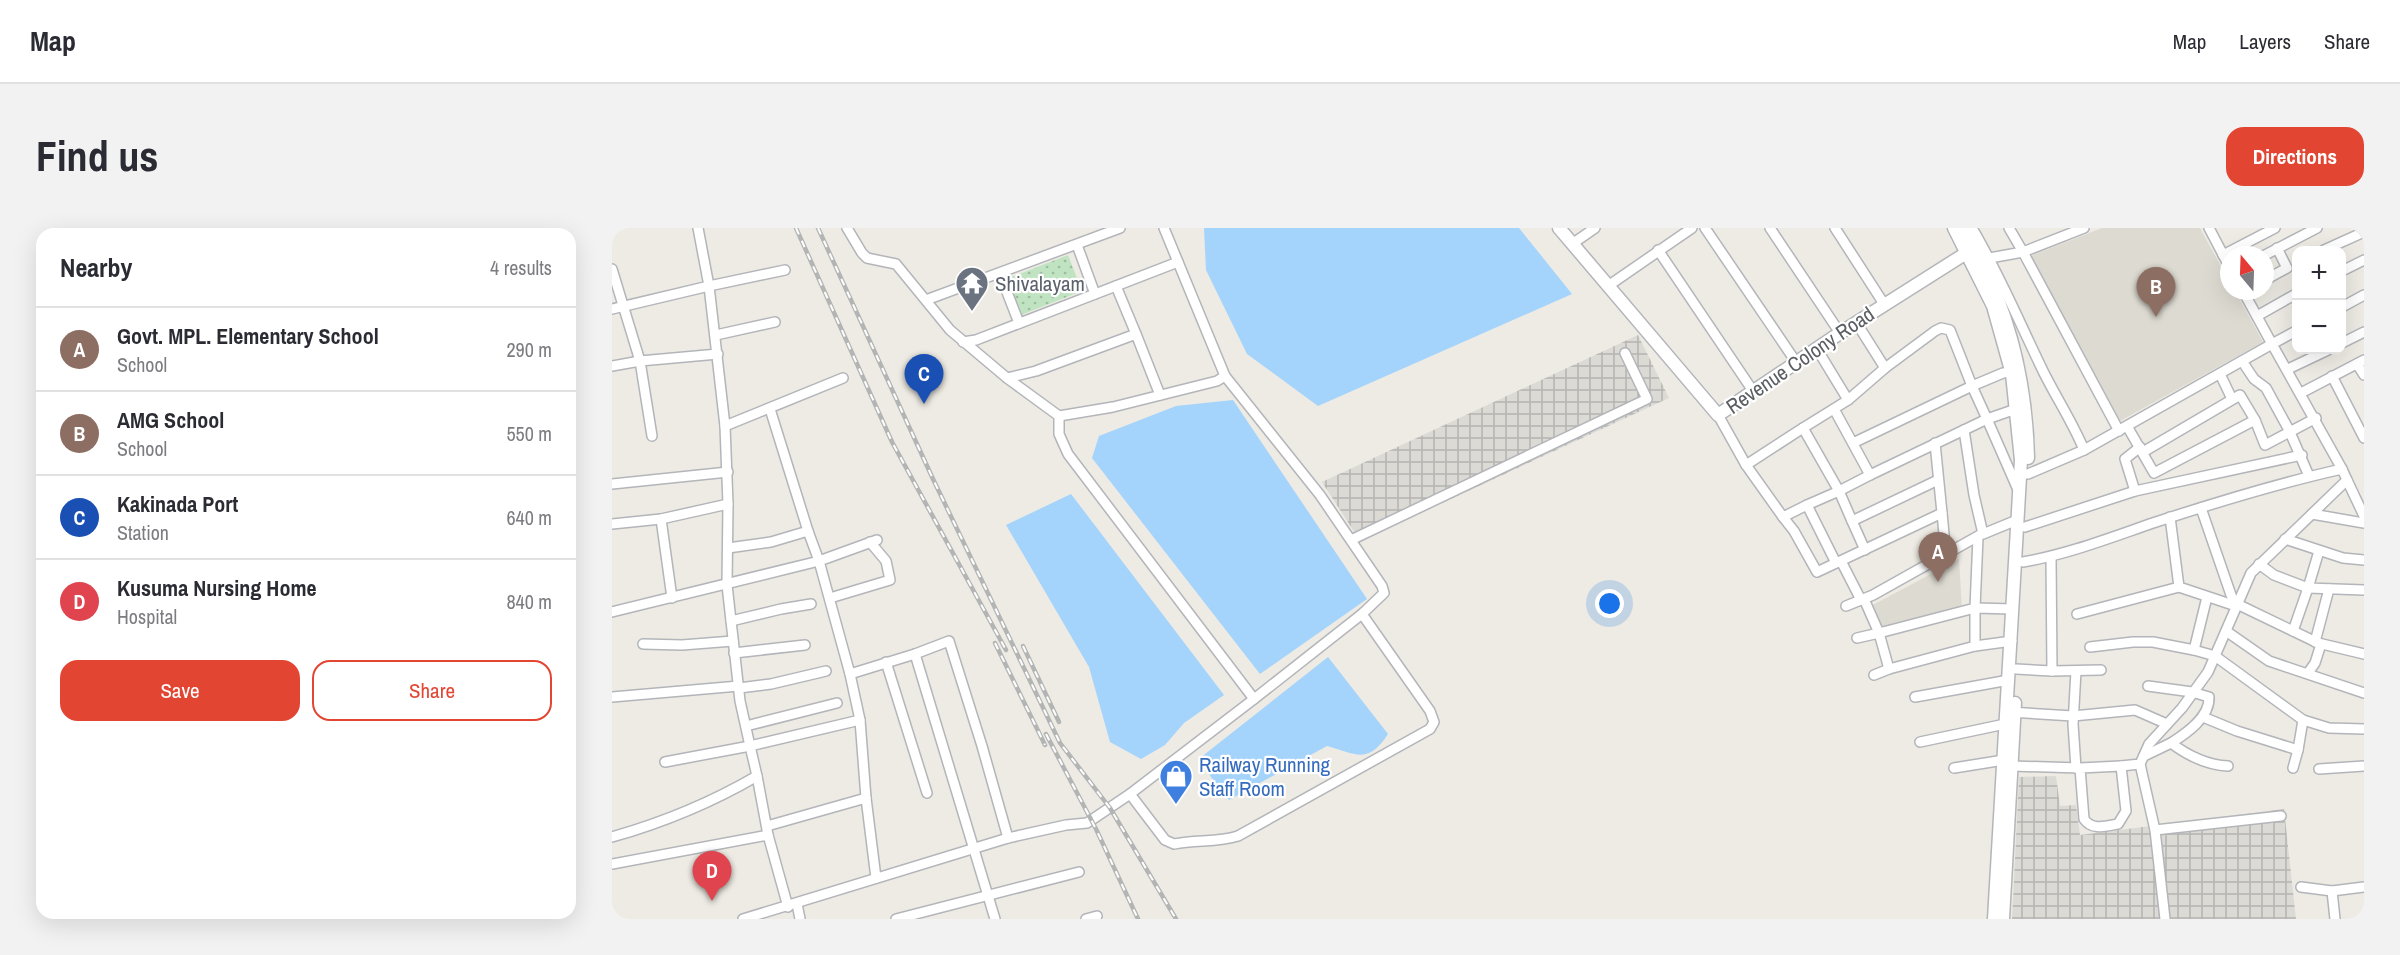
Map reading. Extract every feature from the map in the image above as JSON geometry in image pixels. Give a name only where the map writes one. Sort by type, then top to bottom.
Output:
[{"type":"street","points":[[698,228],[716,335],[726,426],[727,585],[739,687],[767,830],[793,906],[800,919]]},
{"type":"street","points":[[848,228],[867,258],[896,264],[950,330],[1007,378],[1059,416],[1113,407],[1217,381],[1225,376]]},
{"type":"street","points":[[926,300],[1120,228]]},
{"type":"street","points":[[743,919],[793,906],[1008,838],[1066,825],[1087,823],[1130,794],[1254,699],[1362,614],[1383,592],[1382,586],[1320,495],[1225,376],[1164,228]]},
{"type":"street","name":"Revenue Colony Road","points":[[1558,228],[1718,415],[1856,322],[1968,252]]},
{"type":"street","points":[[1572,244],[1595,228]]},
{"type":"street","points":[[1608,286],[1692,228]]},
{"type":"street","points":[[1705,228],[1796,362]]},
{"type":"street","points":[[1770,228],[1840,333]]},
{"type":"street","points":[[1835,228],[1884,304]]},
{"type":"street","points":[[1954,228],[1968,252],[1982,260],[2000,302],[2022,380],[2027,416],[2009,681],[2003,919]]},
{"type":"street","points":[[1964,228],[2075,427],[2084,450]]},
{"type":"street","points":[[1972,228],[2011,372],[2024,474],[2019,492],[2023,562],[2016,669],[2009,716]]},
{"type":"street","points":[[2022,228],[2010,231],[2123,429],[2141,450],[2159,487]]},
{"type":"street","points":[[1982,260],[2023,252],[2058,232],[2084,228]]},
{"type":"street","points":[[2209,228],[2220,249]]},
{"type":"street","points":[[2240,246],[2275,228]]},
{"type":"street","points":[[2274,250],[2317,228]]},
{"type":"street","points":[[2333,246],[2364,232]]},
{"type":"street","points":[[1077,245],[1095,294]]},
{"type":"street","points":[[2277,248],[2287,268]]},
{"type":"street","points":[[1658,250],[1753,391]]},
{"type":"street","points":[[2346,269],[2364,260]]},
{"type":"street","points":[[963,342],[1178,262]]},
{"type":"street","points":[[2274,275],[2292,266]]},
{"type":"street","points":[[612,269],[640,361],[652,436]]},
{"type":"street","points":[[612,309],[785,270]]},
{"type":"street","points":[[1000,274],[1019,323]]},
{"type":"street","points":[[1116,286],[1160,395]]},
{"type":"street","points":[[2346,305],[2364,295]]},
{"type":"street","points":[[2257,316],[2292,296]]},
{"type":"street","points":[[2249,300],[2316,418],[2347,480],[2361,501],[2364,516]]},
{"type":"street","points":[[716,335],[775,322]]},
{"type":"street","points":[[1856,322],[1885,368]]},
{"type":"street","points":[[1746,465],[1848,400],[1885,368],[1935,331],[1946,329],[1950,330],[2019,492]]},
{"type":"street","points":[[2346,341],[2364,332]]},
{"type":"street","points":[[2024,474],[2084,450],[2292,333]]},
{"type":"street","points":[[1007,378],[1036,371],[1136,334]]},
{"type":"street","points":[[1817,348],[1848,400]]},
{"type":"street","points":[[1351,540],[1647,399],[1625,353]]},
{"type":"street","points":[[612,366],[640,361],[718,354]]},
{"type":"street","points":[[2288,369],[2320,354]]},
{"type":"street","points":[[2242,361],[2253,379],[2266,388],[2291,432],[2309,476]]},
{"type":"street","points":[[2301,393],[2360,362],[2364,375]]},
{"type":"street","points":[[1853,444],[1972,386],[2011,372]]},
{"type":"street","points":[[2220,374],[2232,399]]},
{"type":"street","points":[[2332,376],[2364,438]]},
{"type":"street","points":[[726,426],[843,378]]},
{"type":"street","points":[[2135,491],[2124,459],[2240,395],[2255,420],[2265,445],[2262,465]]},
{"type":"street","points":[[1783,517],[1935,443],[2016,408]]},
{"type":"street","points":[[770,409],[819,561],[850,674],[860,720],[866,798],[876,878]]},
{"type":"street","points":[[1834,409],[1870,476]]},
{"type":"street","points":[[1718,415],[1746,465],[1794,531],[1817,572],[1942,513]]},
{"type":"street","points":[[1059,416],[1059,434],[1068,454],[1254,699]]},
{"type":"street","points":[[2265,445],[2316,418]]},
{"type":"street","points":[[2154,473],[2255,420]]},
{"type":"street","points":[[1803,428],[1839,491],[1865,550]]},
{"type":"street","points":[[1964,430],[1980,535],[1975,646]]},
{"type":"street","points":[[1935,443],[1946,555]]},
{"type":"street","points":[[1846,606],[1980,535],[2135,491],[2302,455]]},
{"type":"street","points":[[2023,562],[2051,557],[2170,517],[2309,476],[2342,469]]},
{"type":"street","points":[[612,484],[728,472]]},
{"type":"street","points":[[1852,521],[1938,480]]},
{"type":"street","points":[[2165,919],[2156,830],[2142,760],[2149,744],[2182,708],[2208,672],[2251,573],[2347,480]]},
{"type":"street","points":[[612,522],[662,519],[728,504]]},
{"type":"street","points":[[1808,505],[1879,633],[1889,669]]},
{"type":"street","points":[[2201,508],[2231,595],[2237,605]]},
{"type":"street","points":[[2312,514],[2364,523]]},
{"type":"street","points":[[2170,517],[2179,587]]},
{"type":"street","points":[[662,519],[672,598]]},
{"type":"street","points":[[728,548],[771,542],[808,531]]},
{"type":"street","points":[[2285,539],[2343,558],[2364,560]]},
{"type":"street","points":[[612,612],[819,561],[873,541],[886,561],[890,579],[830,598]]},
{"type":"street","points":[[2293,632],[2319,551]]},
{"type":"street","points":[[2051,557],[2052,671]]},
{"type":"street","points":[[2259,564],[2274,575],[2308,588],[2364,590]]},
{"type":"street","points":[[2077,614],[2179,587],[2237,605],[2318,643],[2364,654]]},
{"type":"street","points":[[2308,672],[2315,663],[2329,589]]},
{"type":"street","points":[[2194,650],[2207,597]]},
{"type":"street","points":[[731,621],[811,604]]},
{"type":"street","points":[[1857,638],[1975,609],[2013,609]]},
{"type":"street","points":[[1130,794],[1165,840],[1174,844],[1192,840],[1224,841],[1238,836],[1430,729],[1434,722],[1430,711],[1362,614]]},
{"type":"street","points":[[2226,631],[2269,661],[2308,672],[2364,693]]},
{"type":"street","points":[[643,644],[733,641]]},
{"type":"street","points":[[850,674],[949,641],[1008,838]]},
{"type":"street","points":[[1874,675],[1975,646],[2012,641]]},
{"type":"street","points":[[2090,646],[2153,642],[2215,656],[2303,720],[2329,728],[2364,729]]},
{"type":"street","points":[[734,653],[805,645]]},
{"type":"street","points":[[915,654],[994,919]]},
{"type":"street","points":[[886,662],[927,793]]},
{"type":"street","points":[[2016,669],[2101,670]]},
{"type":"street","points":[[2076,671],[2073,714],[2084,819],[2087,824],[2097,827],[2118,824],[2124,818],[2126,811],[2121,766]]},
{"type":"street","points":[[612,697],[771,684],[826,672]]},
{"type":"street","points":[[1915,697],[2009,681]]},
{"type":"street","points":[[1954,768],[2008,763],[2078,768],[2121,766],[2142,760],[2171,743],[2203,717],[2210,706],[2209,697],[2192,692],[2148,686]]},
{"type":"street","points":[[746,726],[837,703]]},
{"type":"street","points":[[1920,742],[2009,716],[2135,710],[2166,724]]},
{"type":"street","points":[[2203,717],[2237,731],[2298,750]]},
{"type":"street","points":[[665,762],[750,746],[860,720]]},
{"type":"street","points":[[2294,768],[2303,720]]},
{"type":"street","points":[[2171,743],[2196,758],[2218,766],[2228,766]]},
{"type":"street","points":[[1994,919],[2008,763]]},
{"type":"street","points":[[2319,769],[2364,766]]},
{"type":"street","points":[[612,837],[645,828],[693,810],[757,776]]},
{"type":"street","points":[[612,864],[767,830],[866,798]]},
{"type":"street","points":[[2156,830],[2282,816]]},
{"type":"street","points":[[896,919],[1079,872]]},
{"type":"street","points":[[2301,886],[2332,891],[2364,887]]},
{"type":"street","points":[[2332,891],[2335,919]]},
{"type":"street","points":[[936,908],[939,919]]},
{"type":"street","points":[[1086,919],[1097,916]]},
{"type":"shaded area","points":[[2102,228],[2200,228],[2220,265],[2220,300],[2240,300],[2263,342],[2120,421],[2031,256]]},
{"type":"shaded area","points":[[1638,335],[1669,398],[1360,541],[1322,482]]},
{"type":"shaded area","points":[[1959,559],[1962,610],[1879,630],[1871,606]]},
{"type":"shaded area","points":[[2056,776],[2060,806],[2076,805],[2080,835],[2284,809],[2296,919],[2012,919],[2019,777]]},
{"type":"green space","points":[[1068,255],[1082,291],[1021,315],[1006,279]]},
{"type":"water","points":[[1204,228],[1519,228],[1572,294],[1318,406],[1247,354],[1206,270]]},
{"type":"water","points":[[1233,400],[1367,599],[1260,674],[1092,458],[1099,436],[1176,406]]},
{"type":"water","points":[[1071,494],[1224,695],[1184,723],[1165,745],[1141,759],[1110,742],[1089,667],[1006,525]]},
{"type":"water","points":[[1328,657],[1388,734],[1381,744],[1368,754],[1354,754],[1327,746],[1229,800],[1200,758]]},
{"type":"railway","points":[[796,228],[892,442],[1006,650]]},
{"type":"railway","points":[[818,228],[933,479],[1060,743],[1110,808],[1176,919]]},
{"type":"railway","points":[[995,643],[1045,745]]},
{"type":"railway","points":[[1023,646],[1059,722]]},
{"type":"railway","points":[[1046,734],[1096,829],[1138,919]]},
{"type":"place","name":"Shivalayam","points":[[972,312]]},
{"type":"place","name":"AMG School","points":[[2156,317]]},
{"type":"place","name":"Kakinada Port","points":[[924,404]]},
{"type":"place","name":"Govt. MPL. Elementary School","points":[[1938,582]]},
{"type":"place","name":"Railway Running Staff Room","points":[[1176,805]]},
{"type":"place","name":"Kusuma Nursing Home","points":[[712,901]]}]
